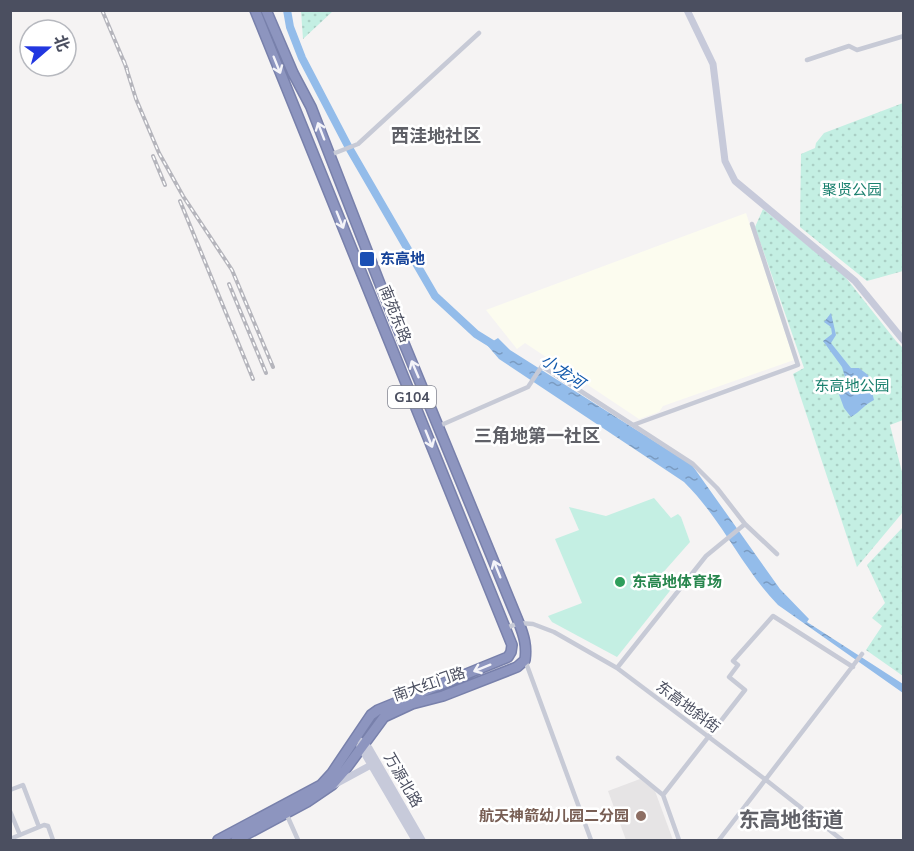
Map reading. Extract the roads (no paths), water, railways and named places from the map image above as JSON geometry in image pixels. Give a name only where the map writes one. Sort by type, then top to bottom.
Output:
[{"type":"highway","name":"南苑东路","points":[[255,10],[506,628]]},
{"type":"highway","name":"南苑东路","points":[[266,10],[293,73],[334,154],[387,302],[519,623]]},
{"type":"highway","name":"G104","points":[[519,623],[526,642],[525,660]]},
{"type":"highway","name":"南大红门路","points":[[238,840],[322,792],[336,781],[371,715],[385,706],[507,657],[512,645],[506,628]]},
{"type":"highway","name":"南大红门路","points":[[218,840],[321,785],[358,742],[390,713],[507,672],[525,660]]},
{"type":"street","points":[[687,10],[713,64],[725,160],[735,181],[855,281],[903,341]]},
{"type":"street","points":[[334,154],[358,144],[479,33]]},
{"type":"street","points":[[807,60],[849,46],[857,50],[903,36]]},
{"type":"street","points":[[633,425],[798,365],[752,224]]},
{"type":"street","points":[[439,426],[528,387],[542,366],[693,464],[717,488],[743,525],[777,554]]},
{"type":"street","points":[[617,668],[706,556],[743,525]]},
{"type":"street","points":[[663,795],[745,690],[729,677],[738,665],[733,661],[773,616],[854,665]]},
{"type":"street","points":[[506,628],[519,623]]},
{"type":"street","name":"东高地斜街","points":[[519,623],[533,624],[554,632],[617,668],[842,840]]},
{"type":"street","points":[[719,840],[862,654]]},
{"type":"street","points":[[525,660],[591,840]]},
{"type":"street","name":"万源北路","points":[[358,742],[415,840]]},
{"type":"street","name":"万源北路","points":[[358,742],[369,748],[422,840]]},
{"type":"street","points":[[618,758],[663,795],[679,840]]},
{"type":"street","points":[[322,792],[371,765]]},
{"type":"street","points":[[10,790],[23,785],[39,827]]},
{"type":"street","points":[[10,811],[21,835]]},
{"type":"street","points":[[286,813],[298,840]]},
{"type":"street","points":[[10,839],[39,827],[48,826],[53,840]]},
{"type":"water","points":[[831,313],[836,335],[831,343],[851,368],[859,368],[868,375],[874,400],[851,417],[844,408],[837,389],[845,377],[842,367],[823,341],[832,334],[831,327],[824,322]]},
{"type":"water","points":[[498,338],[510,350],[692,465],[780,589],[809,619],[807,622],[903,684],[903,693],[778,605],[753,575],[709,511],[684,482],[499,359],[487,345]]},
{"type":"waterway","name":"小龙河","points":[[287,10],[290,27],[302,58],[348,146],[435,296],[476,334],[497,347]]},
{"type":"railway","points":[[102,10],[127,69]]},
{"type":"railway","points":[[124,61],[136,99],[159,153],[183,196],[232,270],[273,367]]},
{"type":"railway","points":[[153,156],[165,185]]},
{"type":"railway","points":[[180,201],[253,379]]},
{"type":"railway","points":[[229,284],[266,373]]},
{"type":"place","name":"东高地","points":[[367,259]]},
{"type":"place","name":"东高地体育场","points":[[620,582]]},
{"type":"place","name":"航天神箭幼儿园二分园","points":[[641,816]]},
{"type":"district","name":"西洼地社区","points":[[436,136]]},
{"type":"district","name":"三角地第一社区","points":[[537,436]]},
{"type":"district","name":"东高地街道","points":[[791,820]]},
{"type":"park label","name":"聚贤公园","points":[[852,190]]},
{"type":"park label","name":"东高地公园","points":[[852,386]]}]
